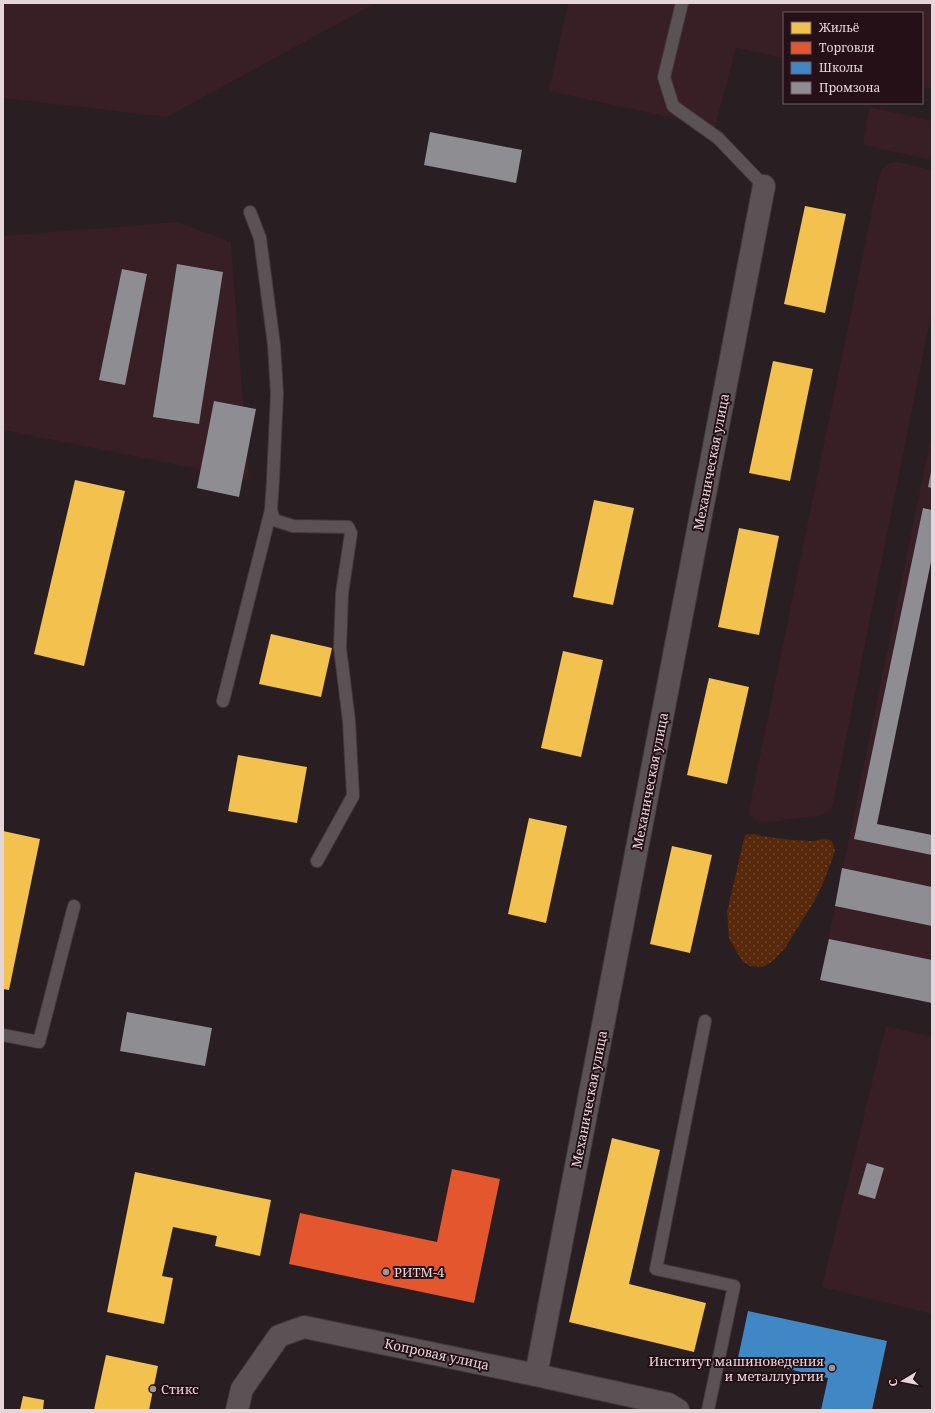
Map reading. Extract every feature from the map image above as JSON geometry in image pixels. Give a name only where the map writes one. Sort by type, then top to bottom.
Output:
[{"type":"street","name":"Механическая улица","points":[[536,1375],[764,186]]},
{"type":"street","name":"Копровая улица","points":[[237,1410],[242,1389],[280,1336],[304,1327],[668,1404],[678,1410]]},
{"type":"lane","points":[[682,3],[664,77],[673,106],[718,138],[764,186]]},
{"type":"lane","points":[[223,701],[271,510],[274,479],[276,394],[274,345],[260,238],[250,212]]},
{"type":"lane","points":[[271,510],[274,520],[293,526],[348,527],[351,533],[342,593],[340,648],[348,721],[353,796],[317,861]]},
{"type":"lane","points":[[3,1035],[39,1042],[74,906]]},
{"type":"lane","points":[[706,1021],[656,1269],[734,1286],[708,1410]]},
{"type":"shaded area","points":[[3,3],[376,3],[167,117],[3,98]]},
{"type":"shaded area","points":[[568,3],[932,3],[932,89],[923,87],[923,12],[783,12],[783,58],[736,48],[715,127],[549,91]]},
{"type":"shaded area","points":[[869,107],[932,121],[932,160],[863,145]]},
{"type":"shaded area","points":[[896,162],[932,170],[932,310],[833,804],[825,815],[763,823],[755,820],[750,815],[749,810],[879,176],[882,169],[888,164]]},
{"type":"shaded area","points":[[177,222],[231,242],[249,479],[3,430],[3,236]]},
{"type":"shaded area","points":[[932,432],[932,557],[877,824],[932,835],[932,1003],[820,980]]},
{"type":"shaded area","points":[[752,834],[796,840],[829,840],[832,841],[835,851],[815,900],[785,948],[773,961],[763,967],[750,966],[742,961],[729,938],[727,912],[745,835]]},
{"type":"shaded area","points":[[886,1026],[932,1037],[932,1314],[822,1287]]},
{"type":"building: Жильё","points":[[805,206],[846,214],[825,313],[784,304]]},
{"type":"building: Жильё","points":[[773,361],[813,369],[790,481],[749,473]]},
{"type":"building: Жильё","points":[[75,480],[125,491],[84,666],[34,654]]},
{"type":"building: Жильё","points":[[594,500],[634,508],[613,605],[573,597]]},
{"type":"building: Жильё","points":[[739,528],[779,536],[759,635],[718,627]]},
{"type":"building: Жильё","points":[[271,634],[332,648],[321,697],[259,684]]},
{"type":"building: Жильё","points":[[563,651],[603,660],[581,757],[541,748]]},
{"type":"building: Жильё","points":[[709,678],[749,687],[727,784],[687,775]]},
{"type":"building: Жильё","points":[[238,755],[307,767],[297,823],[228,811]]},
{"type":"building: Жильё","points":[[529,818],[567,826],[546,923],[508,914]]},
{"type":"building: Жильё","points":[[3,831],[40,839],[9,990],[3,989]]},
{"type":"building: Жильё","points":[[672,846],[712,855],[690,953],[650,944]]},
{"type":"building: Жильё","points":[[612,1138],[660,1150],[629,1284],[706,1303],[694,1352],[569,1322]]},
{"type":"building: Жильё","points":[[135,1172],[271,1200],[260,1256],[215,1246],[217,1236],[173,1227],[162,1276],[173,1278],[164,1324],[107,1312]]},
{"type":"building: Жильё","points":[[106,1355],[158,1366],[149,1410],[94,1410]]},
{"type":"building: Жильё","points":[[23,1396],[44,1400],[43,1410],[20,1410]]},
{"type":"building: Торговля","points":[[452,1169],[500,1179],[474,1303],[289,1264],[300,1213],[437,1242]]},
{"type":"building: Школы","name":"Институт машиноведения и металлургии","points":[[748,1311],[887,1341],[872,1410],[821,1410],[828,1378],[738,1358]]},
{"type":"building: Промзона","points":[[430,132],[522,150],[516,183],[424,165]]},
{"type":"building: Промзона","points":[[177,264],[223,272],[199,424],[153,417]]},
{"type":"building: Промзона","points":[[122,269],[147,274],[125,385],[99,380]]},
{"type":"building: Промзона","points":[[214,401],[256,409],[239,497],[197,488]]},
{"type":"building: Промзона","points":[[932,472],[932,488],[928,487]]},
{"type":"building: Промзона","points":[[923,508],[932,510],[932,557],[877,824],[932,835],[932,855],[854,839]]},
{"type":"building: Промзона","points":[[842,868],[932,887],[932,926],[835,906]]},
{"type":"building: Промзона","points":[[829,939],[932,960],[932,1003],[820,980]]},
{"type":"building: Промзона","points":[[127,1012],[212,1028],[205,1066],[120,1051]]},
{"type":"building: Промзона","points":[[867,1163],[884,1168],[875,1199],[858,1194]]},
{"type":"place","name":"РИТМ-4","points":[[386,1272]]},
{"type":"place","name":"Институт машиноведения и металлургии","points":[[832,1368]]},
{"type":"place","name":"Стикс","points":[[153,1389]]}]
